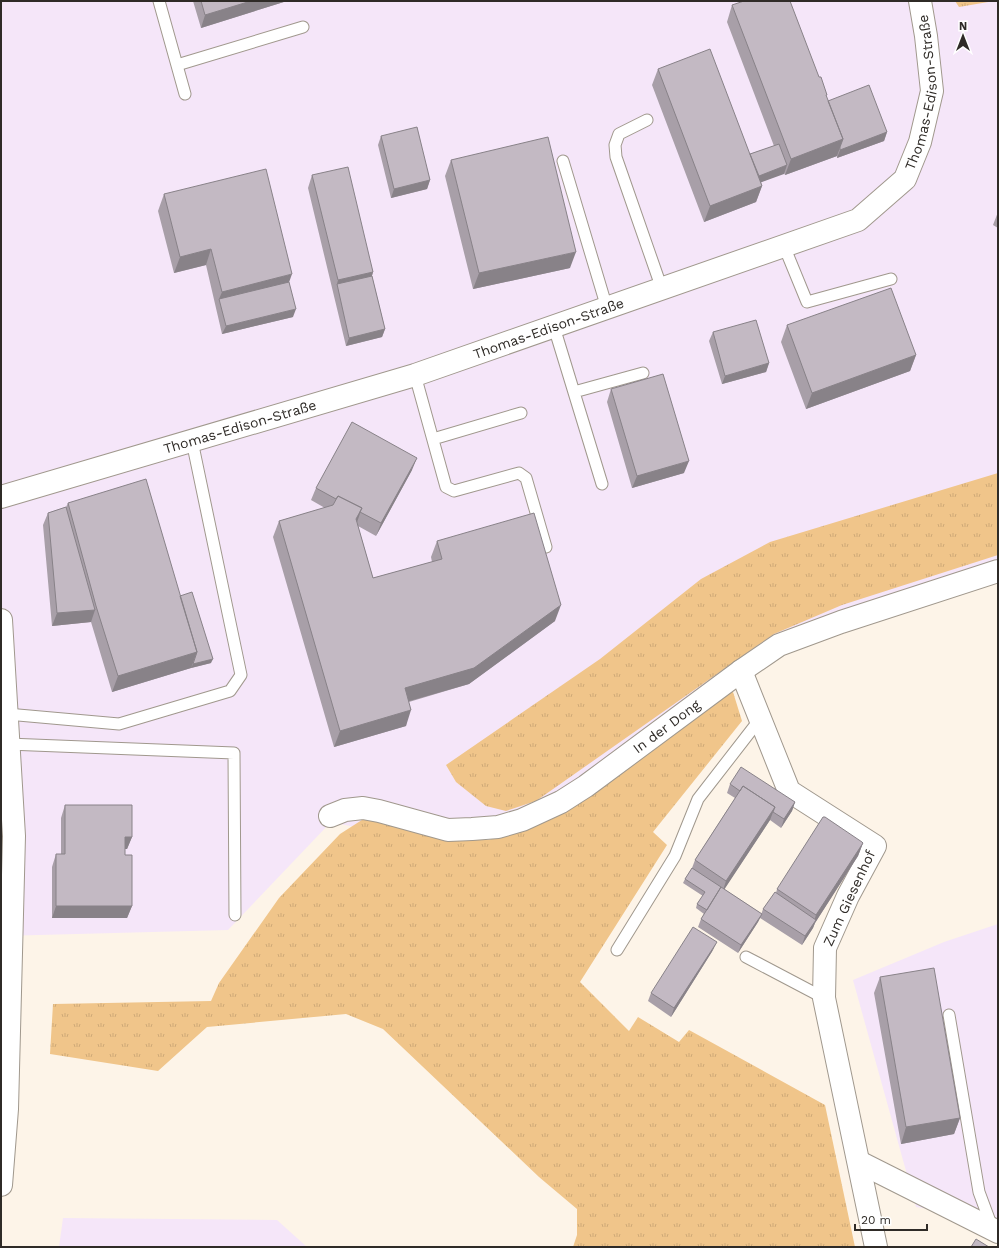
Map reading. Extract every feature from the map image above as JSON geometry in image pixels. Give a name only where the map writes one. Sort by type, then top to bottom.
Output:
[{"type":"street","name":"Thomas-Edison-Straße","points":[[1,497],[415,375],[858,220],[905,179],[920,142],[932,91],[926,36],[920,1]]},
{"type":"street","name":"In der Dong","points":[[330,816],[346,810],[363,808],[448,830],[472,830],[498,827],[522,820],[561,802],[586,786],[741,671],[779,645],[840,622],[998,571]]},
{"type":"street","points":[[1,620],[14,836],[7,1109],[1,1185]]},
{"type":"street","name":"Zum Giesenhof","points":[[741,671],[788,791],[875,846],[848,896],[825,948],[824,998],[876,1247]]},
{"type":"street","points":[[859,1162],[995,1231]]},
{"type":"lane","points":[[159,1],[185,94]]},
{"type":"lane","points":[[177,65],[303,27]]},
{"type":"lane","points":[[647,120],[618,134],[615,145],[616,157],[662,289]]},
{"type":"lane","points":[[564,162],[607,308]]},
{"type":"lane","points":[[784,246],[807,302],[890,279]]},
{"type":"lane","points":[[554,327],[602,484]]},
{"type":"lane","points":[[574,392],[643,373]]},
{"type":"lane","points":[[415,375],[446,487],[454,491],[519,473],[526,478],[546,547]]},
{"type":"lane","points":[[433,439],[520,413]]},
{"type":"lane","points":[[7,714],[119,724],[230,691],[241,675],[192,441]]},
{"type":"lane","points":[[617,950],[675,856],[698,798],[760,719]]},
{"type":"lane","points":[[8,744],[234,753],[235,915]]},
{"type":"lane","points":[[746,957],[824,998]]},
{"type":"lane","points":[[949,1015],[979,1192],[995,1231]]},
{"type":"shaded area","points":[[1,1],[998,1],[998,567],[779,645],[586,786],[445,846],[331,822],[228,930],[1,936]]},
{"type":"shaded area","points":[[998,924],[998,1244],[941,1211],[916,1207],[853,980],[944,942]]},
{"type":"shaded area","points":[[63,1218],[277,1220],[307,1247],[59,1247]]},
{"type":"green space","points":[[955,1],[994,1],[959,7]]},
{"type":"green space","points":[[998,473],[998,555],[842,605],[774,634],[536,801],[506,811],[486,806],[456,782],[446,765],[600,659],[701,579],[770,542]]},
{"type":"green space","points":[[733,692],[742,721],[653,832],[667,845],[580,982],[629,1031],[638,1017],[679,1042],[689,1030],[825,1105],[855,1247],[573,1247],[577,1235],[577,1209],[539,1177],[383,1029],[346,1014],[207,1027],[158,1071],[50,1054],[53,1004],[211,1001],[219,983],[279,898],[340,834],[365,818],[431,836],[488,840],[524,830],[716,695]]},
{"type":"building","points":[[201,1],[251,1],[205,15]]},
{"type":"building","points":[[744,1],[790,1],[819,77],[821,77],[826,95],[843,139],[791,159],[732,5]]},
{"type":"building","points":[[710,49],[762,186],[710,206],[658,69]]},
{"type":"building","points":[[869,85],[887,132],[840,150],[843,139],[828,101]]},
{"type":"building","points":[[417,127],[430,180],[394,189],[381,136]]},
{"type":"building","points":[[548,137],[576,252],[479,273],[451,160]]},
{"type":"building","points":[[779,144],[787,165],[759,176],[750,154]]},
{"type":"building","points":[[348,167],[373,272],[338,280],[312,175]]},
{"type":"building","points":[[266,169],[292,274],[222,292],[211,249],[180,257],[164,194]]},
{"type":"building","points":[[372,276],[385,329],[349,338],[337,284]]},
{"type":"building","points":[[289,282],[296,309],[226,326],[219,299]]},
{"type":"building","points":[[891,288],[916,355],[812,393],[787,325]]},
{"type":"building","points":[[756,320],[769,363],[725,376],[713,332]]},
{"type":"building","points":[[663,374],[689,461],[637,476],[611,389]]},
{"type":"building","points":[[352,422],[417,458],[381,523],[360,512],[362,508],[338,496],[336,499],[316,488]]},
{"type":"building","points":[[146,479],[197,652],[118,676],[96,606],[68,503]]},
{"type":"building","points":[[338,496],[362,508],[356,519],[373,578],[442,559],[437,541],[534,513],[561,605],[474,668],[405,688],[411,710],[340,731],[279,521],[333,505]]},
{"type":"building","points":[[66,507],[95,610],[57,613],[48,513]]},
{"type":"building","points":[[192,592],[213,659],[193,664],[197,652],[180,596]]},
{"type":"building","points":[[741,767],[795,802],[784,819],[773,812],[775,807],[743,786],[740,791],[730,784]]},
{"type":"building","points":[[743,786],[775,807],[726,881],[695,860]]},
{"type":"building","points":[[65,805],[132,805],[132,837],[125,837],[125,855],[132,855],[132,906],[56,906],[56,854],[65,854]]},
{"type":"building","points":[[823,817],[863,843],[816,915],[777,889]]},
{"type":"building","points":[[692,868],[721,887],[707,910],[697,904],[705,892],[685,879]]},
{"type":"building","points":[[721,887],[762,914],[741,945],[701,919]]},
{"type":"building","points":[[775,892],[816,920],[805,936],[763,909]]},
{"type":"building","points":[[693,927],[717,942],[674,1008],[651,993]]},
{"type":"building","points":[[934,968],[960,1118],[906,1127],[880,977]]},
{"type":"building","points":[[976,1239],[989,1247],[971,1247]]}]
